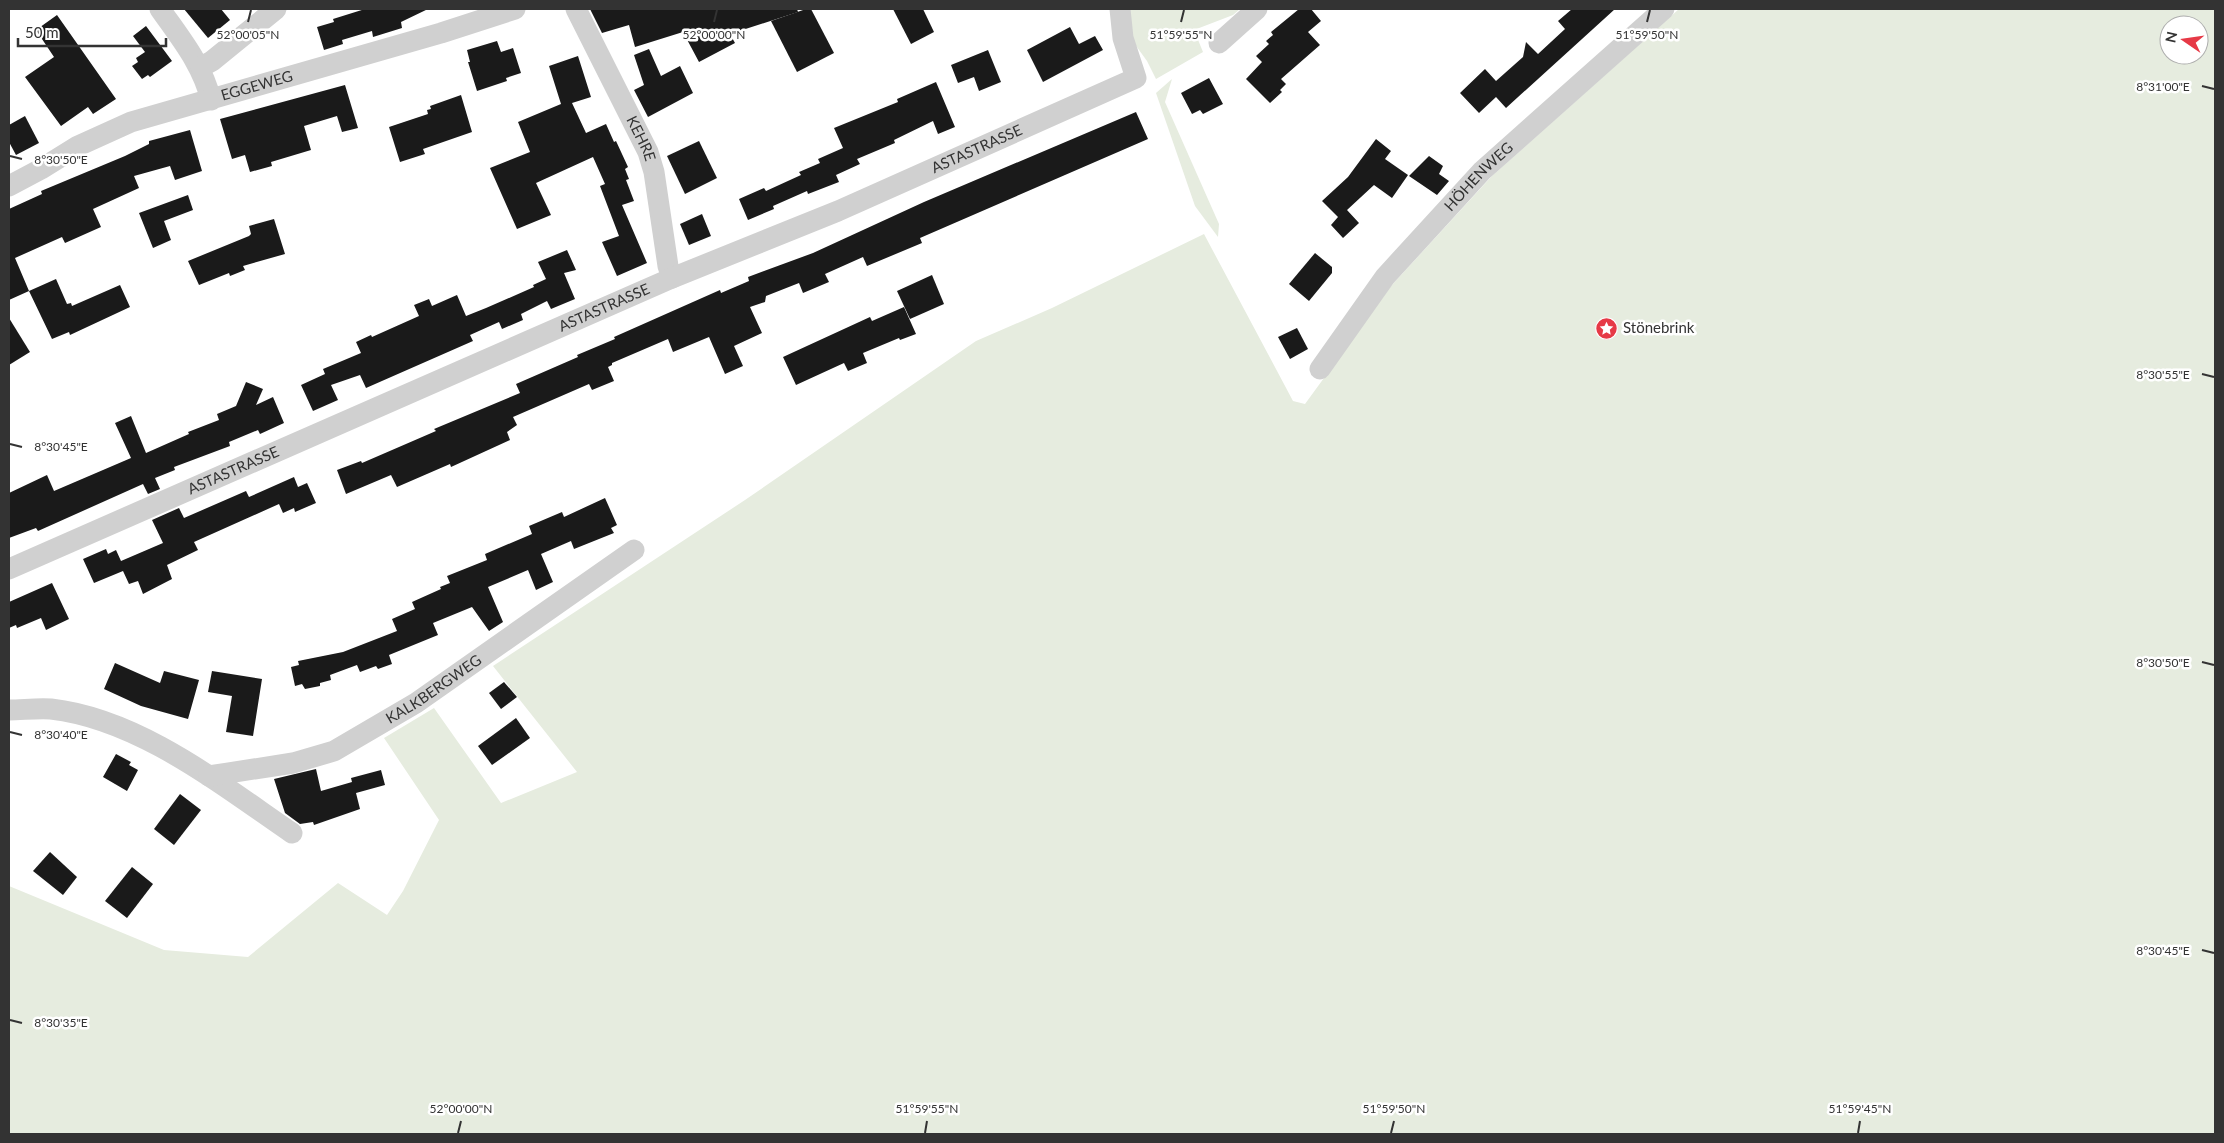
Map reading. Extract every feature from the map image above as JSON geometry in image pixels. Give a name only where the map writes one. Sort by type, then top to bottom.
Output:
[{"type":"street","points":[[160,9],[201,67],[211,100]]},
{"type":"street","points":[[201,67],[212,61],[276,9]]},
{"type":"street","name":"EGGEWEG","points":[[9,186],[78,146],[131,122],[441,33],[515,9]]},
{"type":"street","name":"KEHRE","points":[[576,9],[648,152],[654,172],[668,266],[672,278]]},
{"type":"street","name":"ASTASTRASSE","points":[[9,569],[672,278],[838,211],[1136,78],[1123,38],[1120,9]]},
{"type":"street","points":[[1219,43],[1257,9]]},
{"type":"street","name":"HÖHENWEG","points":[[1320,369],[1385,277],[1482,171],[1664,9]]},
{"type":"street","name":"KALKBERGWEG","points":[[209,776],[293,763],[334,751],[416,703],[634,550]]},
{"type":"street","points":[[9,710],[50,709],[104,722],[147,738],[209,776],[292,832]]},
{"type":"shaded area","points":[[1125,9],[1240,9],[1233,15],[1194,30],[1203,52],[1156,79],[1147,61],[1134,43]]},
{"type":"shaded area","points":[[1679,9],[2215,9],[2215,1134],[9,1134],[9,886],[164,950],[248,957],[338,883],[387,915],[403,891],[439,820],[384,738],[434,708],[501,803],[577,772],[493,666],[745,500],[976,341],[1052,308],[1204,234],[1293,401],[1305,404],[1391,286],[1492,176]]},
{"type":"shaded area","points":[[1172,79],[1165,102],[1219,224],[1218,237],[1195,206],[1156,93]]},
{"type":"building","points":[[184,9],[221,9],[230,20],[208,38]]},
{"type":"building","points":[[365,9],[428,9],[401,22],[402,28],[373,37],[372,31],[342,40],[343,44],[324,50],[317,27],[334,22],[333,19]]},
{"type":"building","points":[[590,9],[797,9],[798,12],[730,34],[735,43],[699,62],[683,32],[635,47],[629,25],[602,33]]},
{"type":"building","points":[[811,9],[834,53],[797,72],[771,21]]},
{"type":"building","points":[[893,9],[923,9],[934,32],[911,44]]},
{"type":"building","points":[[1299,9],[1311,9],[1321,21],[1308,32],[1320,45],[1281,79],[1286,84],[1280,90],[1282,92],[1270,103],[1246,79],[1262,62],[1256,56],[1269,44],[1266,41],[1273,35],[1271,32]]},
{"type":"building","points":[[1572,9],[1615,9],[1506,108],[1496,97],[1479,113],[1460,93],[1485,69],[1496,81],[1523,57],[1526,42],[1538,54],[1565,29],[1558,21]]},
{"type":"building","points":[[57,15],[116,99],[93,114],[88,107],[61,126],[25,77],[54,57],[36,30]]},
{"type":"building","points":[[146,26],[172,61],[150,77],[148,75],[142,79],[132,66],[138,62],[136,58],[145,52],[133,36]]},
{"type":"building","points":[[1070,27],[1079,44],[1095,36],[1103,50],[1043,82],[1027,50]]},
{"type":"building","points":[[497,41],[501,52],[513,48],[521,73],[506,78],[507,81],[477,91],[468,62],[470,62],[467,50]]},
{"type":"building","points":[[649,49],[661,76],[680,66],[693,93],[648,117],[634,90],[644,85],[634,55]]},
{"type":"building","points":[[988,50],[1001,82],[979,91],[974,77],[958,83],[951,65]]},
{"type":"building","points":[[578,56],[591,97],[572,103],[586,133],[606,124],[614,142],[616,141],[628,167],[625,169],[629,179],[626,180],[634,201],[622,205],[647,263],[617,276],[602,242],[619,236],[600,186],[605,184],[593,157],[536,183],[551,215],[517,229],[490,168],[530,152],[518,122],[561,104],[549,66]]},
{"type":"building","points":[[1209,78],[1223,104],[1203,114],[1200,110],[1192,114],[1181,93]]},
{"type":"building","points":[[936,82],[955,127],[938,134],[933,121],[894,140],[895,143],[857,159],[860,164],[836,175],[839,182],[808,194],[807,191],[773,206],[774,209],[748,220],[739,199],[764,188],[766,191],[801,175],[799,172],[820,163],[818,159],[843,148],[834,128],[898,102],[897,99]]},
{"type":"building","points":[[345,85],[358,128],[342,132],[337,116],[304,126],[311,150],[271,162],[272,166],[250,172],[245,155],[232,159],[220,119]]},
{"type":"building","points":[[461,95],[472,132],[423,149],[425,154],[400,162],[389,127],[428,114],[427,110],[431,109],[430,106]]},
{"type":"building","points":[[1136,112],[1148,139],[920,238],[922,243],[867,266],[863,257],[825,274],[829,282],[803,293],[799,283],[766,296],[765,302],[750,307],[762,333],[734,346],[743,366],[725,374],[709,337],[673,352],[668,339],[612,363],[608,367],[614,381],[592,390],[589,384],[513,417],[517,425],[507,432],[510,440],[451,467],[450,464],[397,487],[391,475],[346,494],[337,470],[361,461],[362,463],[436,431],[434,429],[520,393],[516,384],[578,357],[577,355],[615,339],[614,337],[720,290],[721,293],[749,281],[748,277],[813,253],[924,202]]},
{"type":"building","points":[[25,116],[39,143],[16,155],[9,142],[9,125]]},
{"type":"building","points":[[190,130],[202,171],[175,180],[170,166],[134,176],[139,188],[93,209],[101,227],[65,243],[62,237],[15,258],[29,291],[9,300],[9,209],[42,194],[41,191],[125,156],[149,144],[149,141]]},
{"type":"building","points":[[1376,139],[1391,151],[1385,159],[1408,175],[1392,198],[1374,185],[1347,210],[1359,223],[1343,238],[1331,225],[1338,217],[1322,201],[1348,177]]},
{"type":"building","points":[[699,141],[717,178],[685,194],[667,156]]},
{"type":"building","points":[[1429,156],[1443,166],[1439,174],[1449,181],[1437,195],[1409,176]]},
{"type":"building","points":[[188,195],[193,210],[164,221],[171,240],[153,248],[139,213]]},
{"type":"building","points":[[702,214],[711,236],[689,245],[680,224]]},
{"type":"building","points":[[274,219],[285,254],[243,266],[245,270],[230,276],[229,273],[199,285],[188,261],[249,236],[251,234],[249,226]]},
{"type":"building","points":[[567,250],[576,270],[564,273],[575,299],[551,309],[547,301],[521,314],[523,320],[502,329],[499,322],[470,335],[473,341],[366,388],[360,375],[331,385],[338,400],[313,411],[301,385],[325,374],[323,369],[361,353],[356,342],[419,316],[414,305],[429,299],[432,306],[457,295],[466,316],[534,287],[533,285],[546,279],[538,262]]},
{"type":"building","points":[[1315,253],[1332,267],[1332,273],[1309,301],[1289,284]]},
{"type":"building","points":[[932,275],[944,304],[910,319],[897,291]]},
{"type":"building","points":[[56,279],[67,304],[71,303],[72,306],[120,285],[130,307],[70,335],[69,332],[52,339],[29,291]]},
{"type":"building","points":[[904,307],[916,334],[900,340],[899,338],[863,353],[867,363],[848,371],[844,363],[796,385],[783,357],[870,317],[872,321]]},
{"type":"building","points":[[9,318],[30,352],[9,365]]},
{"type":"building","points":[[1297,328],[1308,349],[1290,359],[1278,337]]},
{"type":"building","points":[[246,382],[263,389],[256,405],[273,397],[284,423],[260,434],[258,430],[229,442],[230,446],[174,467],[175,470],[155,478],[160,489],[148,494],[143,484],[38,531],[36,528],[9,538],[9,493],[47,475],[54,491],[131,458],[115,423],[131,416],[146,453],[189,434],[188,432],[219,420],[217,414],[236,406]]},
{"type":"building","points":[[294,477],[298,487],[307,483],[316,503],[295,512],[294,508],[283,513],[279,504],[194,542],[198,550],[167,565],[172,579],[143,594],[138,581],[129,584],[123,571],[94,583],[83,559],[106,549],[108,554],[116,550],[121,561],[163,543],[152,520],[179,508],[184,518],[246,491],[249,497]]},
{"type":"building","points":[[605,498],[617,525],[611,528],[614,533],[574,549],[571,541],[541,554],[553,582],[536,590],[528,570],[488,587],[503,622],[489,631],[472,607],[433,623],[438,635],[389,655],[392,664],[378,669],[376,666],[360,672],[357,665],[330,675],[331,680],[320,683],[320,686],[305,689],[302,684],[295,686],[291,667],[299,665],[298,661],[343,652],[397,631],[392,619],[415,609],[412,602],[450,583],[447,576],[487,560],[485,554],[532,534],[529,526],[562,512],[564,517]]},
{"type":"building","points":[[52,583],[69,619],[46,630],[41,618],[17,628],[16,625],[9,628],[9,602]]},
{"type":"building","points":[[115,663],[160,683],[164,671],[199,680],[188,719],[141,706],[104,689]]},
{"type":"building","points":[[212,671],[262,679],[253,736],[226,732],[232,696],[208,692]]},
{"type":"building","points":[[504,682],[517,697],[501,709],[489,693]]},
{"type":"building","points":[[516,718],[530,738],[492,765],[478,746]]},
{"type":"building","points":[[116,754],[131,762],[129,765],[138,770],[127,791],[103,777]]},
{"type":"building","points":[[316,769],[321,791],[352,782],[351,778],[381,770],[385,785],[356,793],[360,809],[314,825],[313,822],[300,824],[285,813],[274,779]]},
{"type":"building","points":[[180,794],[201,810],[174,845],[154,829]]},
{"type":"building","points":[[50,852],[77,877],[63,895],[33,871]]},
{"type":"building","points":[[132,867],[153,884],[127,918],[105,901]]},
{"type":"place","name":"Stönebrink","points":[[1607,328]]}]
